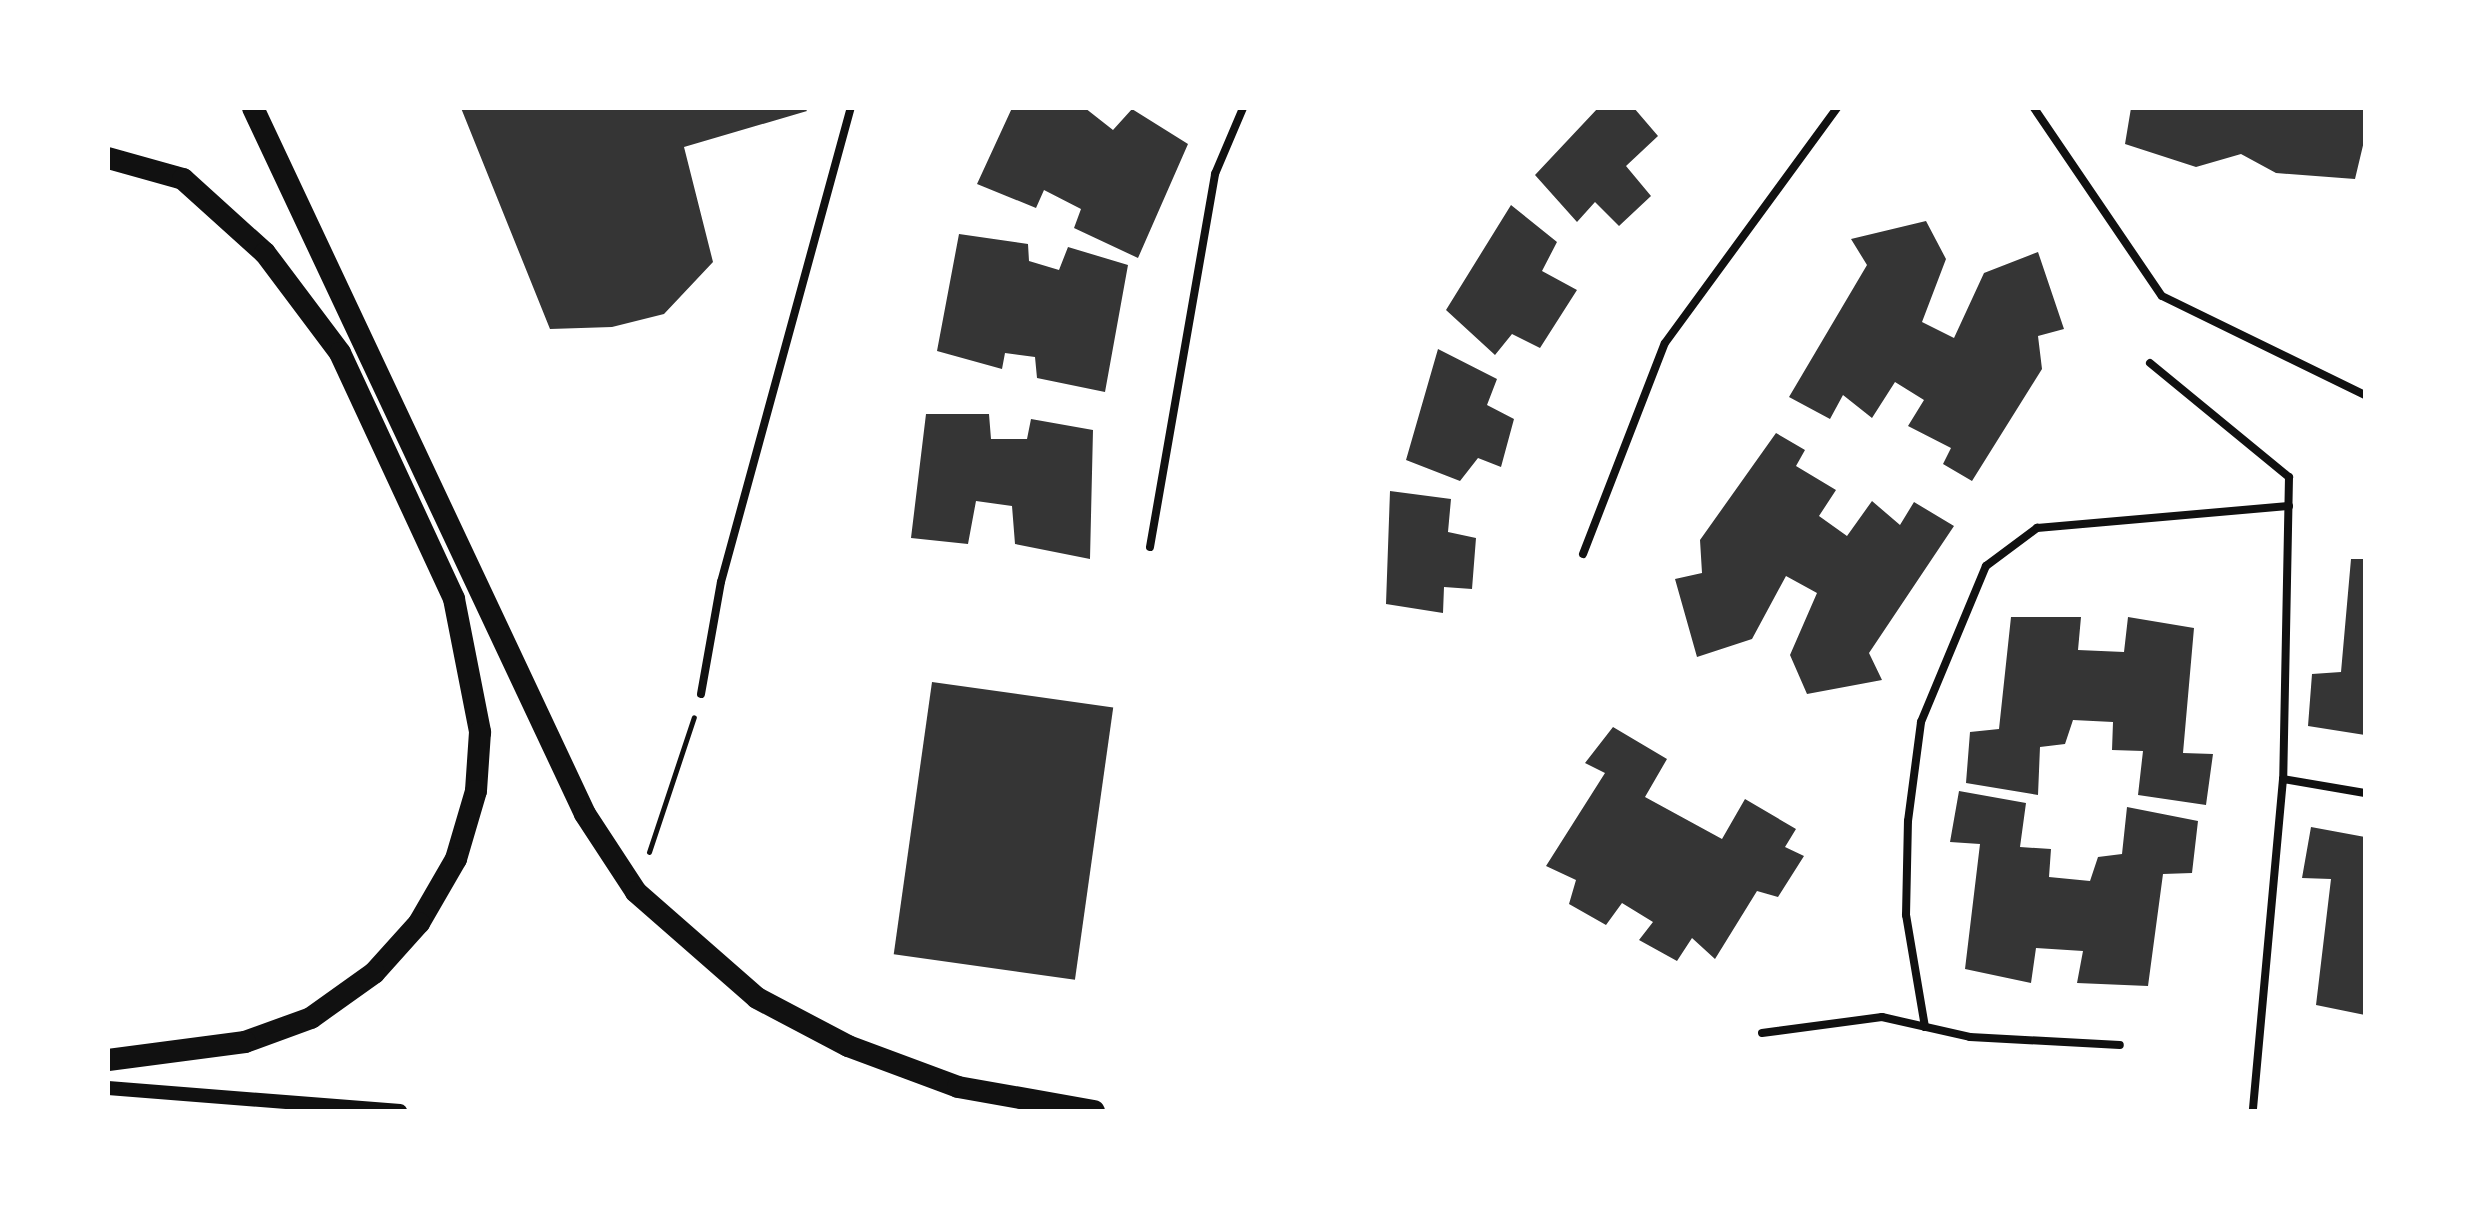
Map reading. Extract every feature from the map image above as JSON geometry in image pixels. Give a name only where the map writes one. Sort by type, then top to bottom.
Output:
[{"type":"highway","points":[[253,108],[585,814],[636,892],[757,998],[848,1046],[958,1087],[1094,1111]]},
{"type":"highway","points":[[108,158],[183,179],[265,253],[340,353],[454,599],[480,732],[476,791],[456,859],[419,923],[374,973],[311,1018],[245,1042],[108,1060]]},
{"type":"street","points":[[701,694],[721,582],[851,108]]},
{"type":"street","points":[[1150,547],[1215,174],[1243,108]]},
{"type":"street","points":[[1583,554],[1665,343],[1837,108]]},
{"type":"street","points":[[2034,108],[2162,296],[2365,395]]},
{"type":"street","points":[[2150,363],[2289,477],[2283,779],[2253,1111]]},
{"type":"street","points":[[1925,1027],[1906,915],[1910,807],[1921,722],[1986,566],[2037,528],[2289,506]]},
{"type":"street","points":[[2283,779],[2365,793]]},
{"type":"street","points":[[1762,1033],[1882,1017],[1970,1037],[2120,1045]]},
{"type":"street","points":[[108,1088],[196,1103],[400,1111]]},
{"type":"path","points":[[636,892],[701,694]]},
{"type":"building","points":[[461,108],[805,108],[807,111],[684,147],[713,262],[664,314],[612,327],[550,329]]},
{"type":"building","points":[[1012,108],[1085,108],[1113,130],[1132,109],[1188,144],[1138,258],[1074,228],[1081,209],[1044,190],[1036,208],[977,184]]},
{"type":"building","points":[[1598,108],[1634,108],[1658,136],[1626,166],[1651,196],[1619,226],[1595,202],[1577,222],[1535,175]]},
{"type":"building","points":[[2131,108],[2365,108],[2365,137],[2355,179],[2276,173],[2241,154],[2196,167],[2125,144]]},
{"type":"building","points":[[1511,205],[1557,242],[1542,271],[1577,290],[1540,348],[1512,334],[1495,355],[1446,310]]},
{"type":"building","points":[[1926,221],[1946,259],[1922,322],[1954,338],[1984,273],[2038,252],[2064,329],[2038,336],[2042,369],[1972,481],[1943,464],[1951,448],[1908,426],[1924,400],[1895,382],[1872,418],[1843,395],[1830,419],[1789,397],[1867,265],[1851,239]]},
{"type":"building","points":[[959,234],[1028,244],[1029,261],[1059,270],[1068,247],[1128,265],[1105,392],[1037,378],[1035,357],[1005,353],[1002,369],[937,351]]},
{"type":"building","points":[[1438,349],[1497,379],[1487,405],[1514,419],[1501,467],[1478,458],[1460,481],[1406,460]]},
{"type":"building","points":[[926,414],[989,414],[991,439],[1027,439],[1031,419],[1093,430],[1090,559],[1015,544],[1012,506],[976,501],[968,544],[911,538]]},
{"type":"building","points":[[1776,433],[1805,450],[1796,466],[1836,490],[1819,516],[1847,536],[1872,501],[1900,525],[1914,502],[1954,526],[1869,653],[1882,680],[1807,694],[1790,655],[1817,593],[1786,576],[1752,639],[1697,657],[1675,579],[1702,573],[1700,540]]},
{"type":"building","points":[[1390,491],[1451,499],[1448,532],[1476,538],[1472,589],[1444,587],[1443,613],[1386,604]]},
{"type":"building","points":[[2351,559],[2365,559],[2365,735],[2308,726],[2312,674],[2341,672]]},
{"type":"building","points":[[2011,617],[2081,617],[2078,650],[2124,652],[2128,617],[2194,628],[2183,753],[2213,754],[2206,805],[2138,795],[2143,751],[2112,750],[2113,722],[2073,720],[2065,744],[2040,747],[2038,795],[1966,783],[1970,732],[1999,729]]},
{"type":"building","points":[[932,682],[1113,707],[1075,980],[894,954]]},
{"type":"building","points":[[1613,727],[1667,759],[1645,797],[1722,839],[1745,799],[1796,829],[1785,847],[1804,856],[1778,897],[1757,891],[1715,959],[1692,938],[1677,961],[1639,940],[1653,922],[1622,903],[1606,925],[1569,904],[1576,880],[1546,866],[1605,773],[1585,763]]},
{"type":"building","points":[[1959,791],[2026,803],[2020,847],[2051,849],[2049,877],[2090,881],[2098,857],[2122,854],[2127,807],[2198,821],[2192,873],[2163,874],[2148,986],[2077,983],[2083,951],[2036,948],[2031,983],[1965,969],[1980,844],[1950,842]]},
{"type":"building","points":[[2311,827],[2365,837],[2365,1015],[2316,1005],[2331,879],[2302,878]]}]
